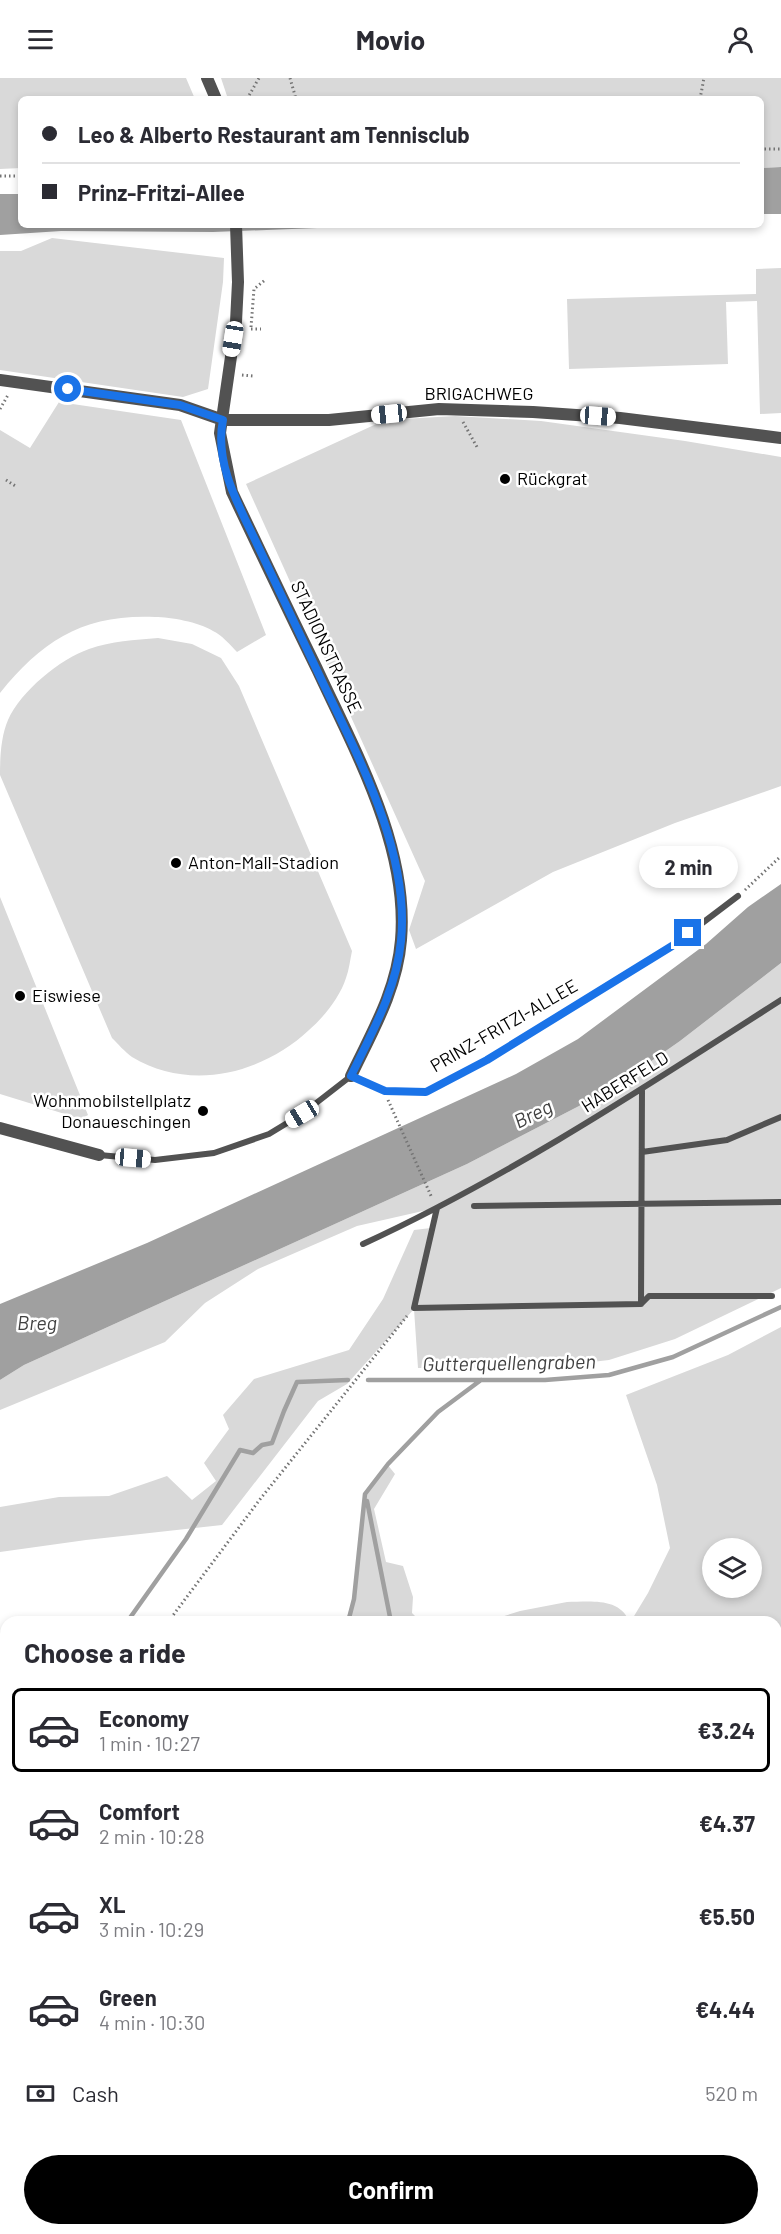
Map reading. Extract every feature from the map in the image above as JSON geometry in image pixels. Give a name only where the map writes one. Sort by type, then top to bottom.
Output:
[{"type":"street","points":[[207,78],[215,96]]},
{"type":"street","name":"STADIONSTRASSE","points":[[236,228],[238,261],[236,322],[220,433],[232,492],[361,762],[385,825],[396,867],[401,905],[401,940],[396,975],[382,1016],[351,1076]]},
{"type":"street","name":"BRIGACHWEG","points":[[0,380],[180,405],[223,420],[329,420],[439,410],[533,412],[620,418],[781,438]]},
{"type":"street","points":[[0,1128],[99,1155]]},
{"type":"lane","name":"PRINZ-FRITZI-ALLEE","points":[[351,1076],[385,1091],[426,1092],[487,1060],[672,946],[738,896]]},
{"type":"lane","name":"HABERFELD","points":[[363,1244],[563,1138],[781,1000]]},
{"type":"lane","points":[[99,1155],[155,1160],[214,1154],[269,1134],[302,1114],[351,1076]]},
{"type":"lane","points":[[642,1089],[642,1304]]},
{"type":"lane","points":[[642,1152],[727,1140],[781,1117]]},
{"type":"lane","points":[[474,1206],[781,1202]]},
{"type":"lane","points":[[435,1204],[414,1308],[642,1304],[649,1296],[772,1296]]},
{"type":"path","points":[[249,96],[259,78]]},
{"type":"path","points":[[290,78],[295,96]]},
{"type":"path","points":[[701,96],[704,78]]},
{"type":"path","points":[[764,149],[781,149]]},
{"type":"path","points":[[0,176],[18,176]]},
{"type":"path","points":[[251,329],[261,329]]},
{"type":"path","points":[[0,409],[12,390]]},
{"type":"path","points":[[460,410],[460,416],[477,447]]},
{"type":"path","points":[[6,480],[17,487]]},
{"type":"path","points":[[738,896],[781,856]]},
{"type":"path","points":[[393,1112],[435,1204]]},
{"type":"path","points":[[172,1616],[261,1498],[414,1308]]},
{"type":"shaded area","points":[[0,78],[186,78],[194,96],[18,96],[18,168],[0,169]]},
{"type":"shaded area","points":[[221,78],[781,78],[781,167],[764,168],[764,96],[227,96]]},
{"type":"shaded area","points":[[52,238],[224,258],[223,282],[208,389],[183,397],[0,370],[0,251],[21,251]]},
{"type":"shaded area","points":[[781,268],[781,413],[760,414],[757,301],[726,302],[728,364],[569,369],[567,299],[756,294],[756,269]]},
{"type":"shaded area","points":[[59,402],[181,420],[266,635],[237,652],[216,633],[200,625],[184,621],[155,617],[107,620],[67,634],[49,645],[32,658],[0,693],[0,430],[30,448]]},
{"type":"shaded area","points":[[455,416],[541,421],[781,457],[781,786],[675,823],[553,872],[416,949],[409,930],[425,881],[246,484],[385,420]]},
{"type":"shaded area","name":"Anton-Mall-Stadion","points":[[158,638],[192,644],[221,658],[239,686],[352,951],[347,975],[340,992],[315,1025],[270,1058],[225,1073],[178,1074],[154,1068],[132,1057],[112,1038],[0,775],[2,740],[8,720],[22,698],[42,677],[66,660],[89,649],[132,640]]},
{"type":"shaded area","name":"Eiswiese","points":[[0,897],[88,1115],[81,1119],[0,1094]]},
{"type":"shaded area","points":[[781,963],[781,1288],[675,1339],[609,1360],[541,1368],[418,1368],[414,1309],[347,1384],[318,1401],[222,1525],[0,1552],[0,1507],[59,1497],[109,1496],[167,1476],[192,1500],[216,1481],[204,1463],[229,1429],[223,1415],[254,1379],[349,1350],[383,1299],[414,1230],[431,1228],[436,1208],[357,1226],[258,1269],[205,1303],[165,1342],[0,1410],[0,1380],[24,1365],[467,1164],[610,1090],[680,1041]]},
{"type":"shaded area","points":[[781,1327],[781,1616],[634,1616],[670,1548],[657,1485],[626,1395],[728,1355]]},
{"type":"shaded area","points":[[387,1464],[395,1474],[374,1509],[386,1562],[403,1566],[413,1597],[412,1613],[415,1616],[348,1616],[353,1598],[364,1494]]},
{"type":"shaded area","points":[[567,1602],[602,1602],[618,1608],[626,1616],[504,1616]]},
{"type":"water","points":[[781,167],[781,214],[764,214],[764,168]]},
{"type":"water","points":[[0,194],[18,194],[18,228],[316,228],[213,232],[61,231],[0,235]]},
{"type":"water","name":"Breg","points":[[781,884],[781,963],[680,1041],[610,1090],[467,1164],[24,1365],[0,1380],[0,1304],[147,1243],[516,1074],[578,1039],[706,944],[748,907]]},
{"type":"waterway","name":"Gutterquellengraben","points":[[368,1380],[545,1380],[609,1375],[673,1357],[781,1307]]},
{"type":"waterway","points":[[131,1616],[186,1539],[240,1450],[253,1453],[262,1445],[272,1443],[297,1382],[348,1380]]},
{"type":"waterway","points":[[350,1616],[354,1599],[365,1494],[388,1464],[438,1412],[481,1380]]},
{"type":"waterway","points":[[367,1501],[390,1616]]},
{"type":"place","name":"Rückgrat","points":[[505,479]]},
{"type":"place","name":"Anton-Mall-Stadion","points":[[176,863]]},
{"type":"place","name":"Eiswiese","points":[[20,996]]},
{"type":"place","name":"Wohnmobilstellplatz Donaueschingen","points":[[203,1111]]},
{"type":"route","points":[[68,389],[180,405],[223,420],[220,433],[232,492],[361,762],[385,825],[396,867],[401,905],[401,940],[396,975],[382,1016],[351,1076],[385,1091],[426,1092],[487,1060],[672,946],[688,933]]}]
